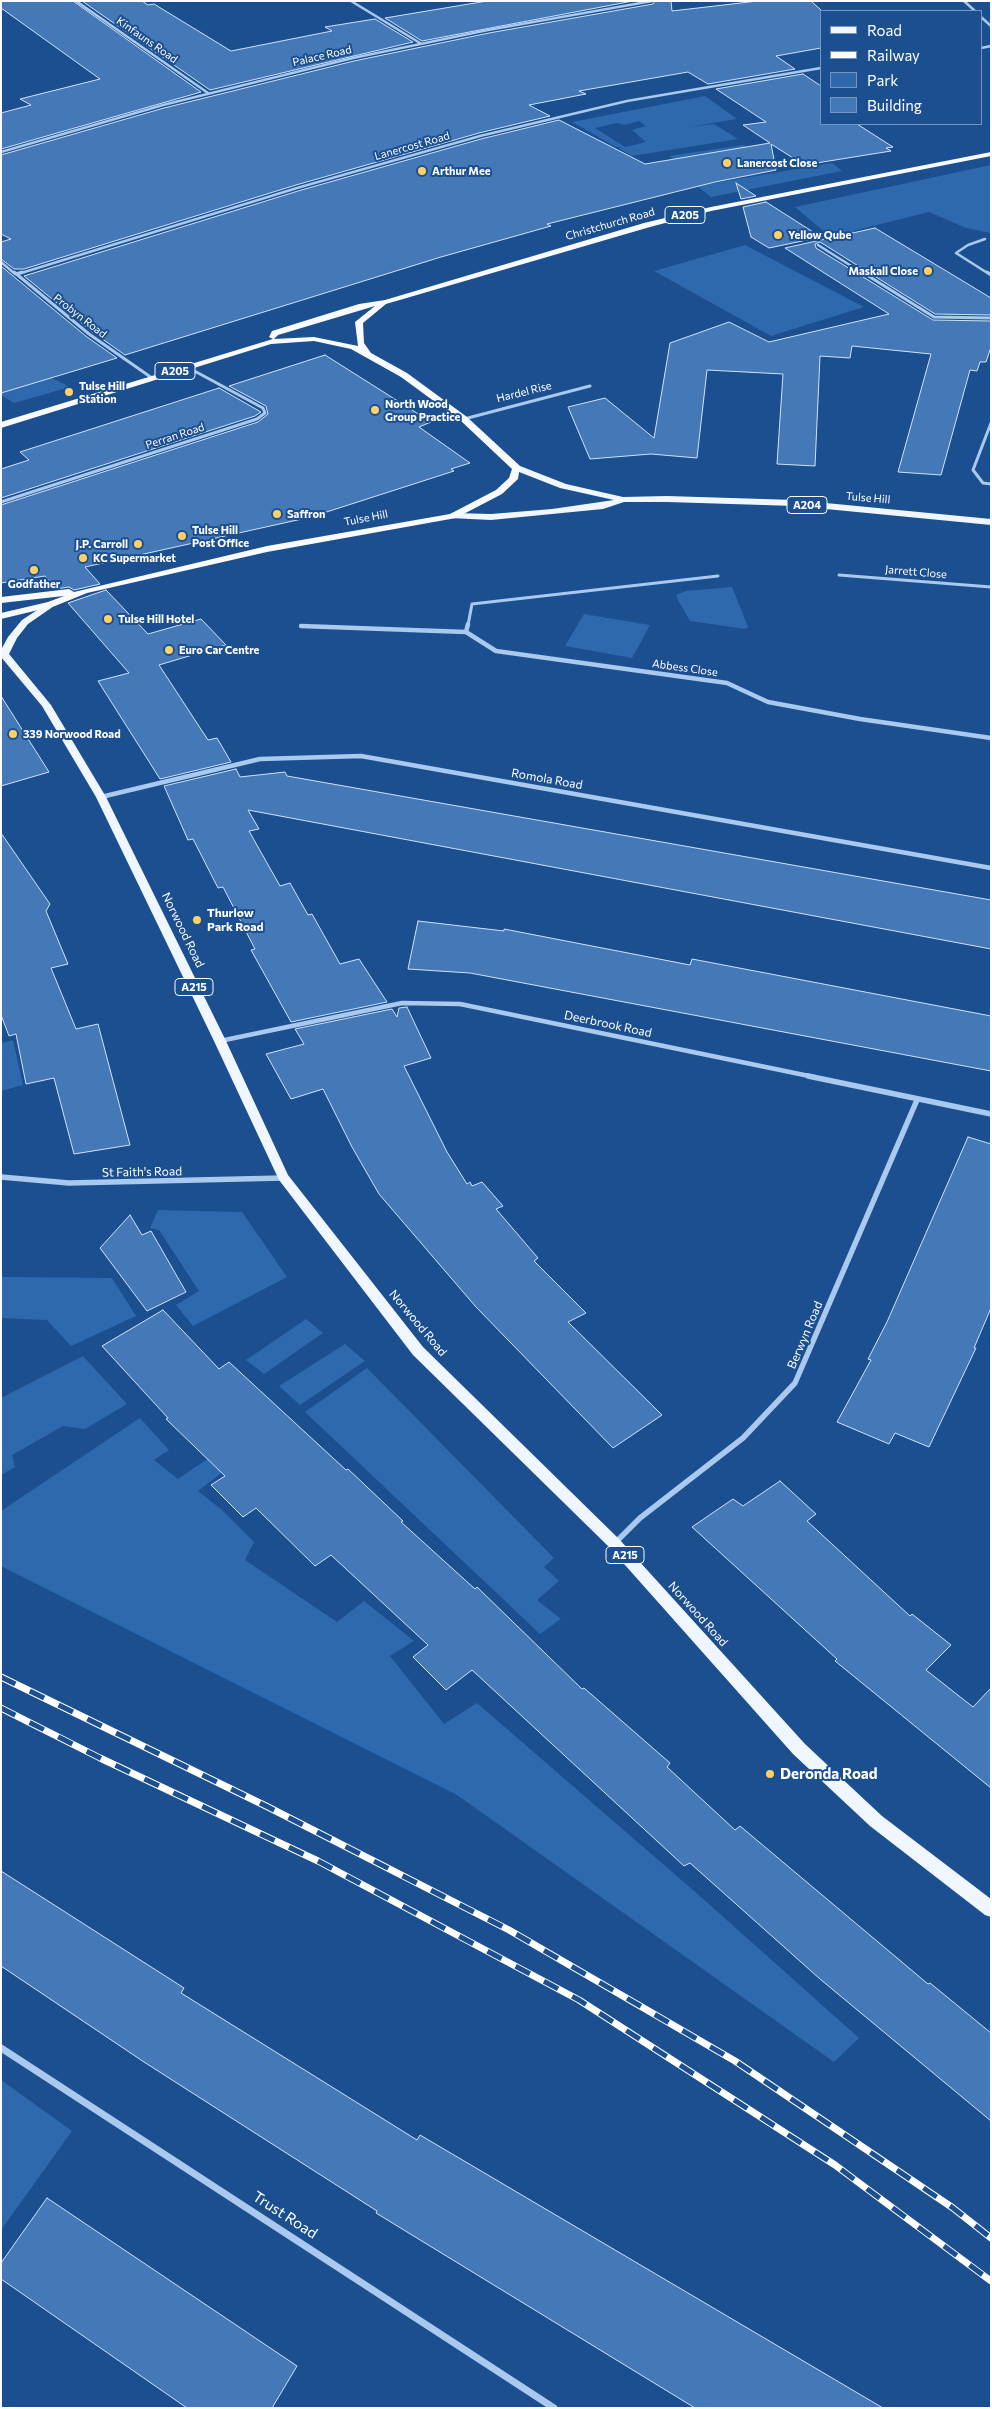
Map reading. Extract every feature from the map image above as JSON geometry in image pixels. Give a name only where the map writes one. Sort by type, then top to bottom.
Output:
[{"type":"highway","name":"Christchurch Road","points":[[1,425],[270,342],[275,333],[362,306],[386,302],[656,222],[711,209],[991,154]]},
{"type":"highway","name":"Christchurch Road","points":[[367,353],[360,343],[359,322],[386,302]]},
{"type":"highway","name":"A205","points":[[270,342],[298,338],[323,340],[345,344],[367,353],[425,389],[464,419],[517,468]]},
{"type":"highway","points":[[453,516],[499,492],[513,479],[517,468]]},
{"type":"highway","name":"Tulse Hill","points":[[1,616],[51,604],[84,591],[268,549],[453,516]]},
{"type":"highway","points":[[1,600],[84,591]]},
{"type":"main road","name":"Tulse Hill","points":[[517,468],[569,488],[623,500],[667,499],[795,504],[991,522]]},
{"type":"main road","name":"Tulse Hill","points":[[453,516],[491,517],[552,512],[603,506],[623,500]]},
{"type":"main road","name":"Norwood Road","points":[[51,604],[22,626],[3,653],[46,705],[101,797],[220,1041],[283,1178],[418,1351],[614,1543],[799,1749],[876,1821],[991,1909]]},
{"type":"street","name":"Kinfauns Road","points":[[76,1],[208,93]]},
{"type":"street","points":[[350,1],[420,43]]},
{"type":"street","name":"Palace Road","points":[[1,152],[208,93],[420,43],[652,1]]},
{"type":"street","points":[[964,1],[974,10]]},
{"type":"street","name":"Lanercost Road","points":[[16,274],[298,188],[516,127],[655,96],[820,68]]},
{"type":"street","points":[[985,239],[968,245],[956,253],[991,275]]},
{"type":"street","points":[[818,245],[934,318],[991,318]]},
{"type":"street","name":"Probyn Road","points":[[1,262],[89,334],[152,378]]},
{"type":"street","name":"Perran Road","points":[[1,502],[265,414],[263,408],[187,367]]},
{"type":"street","name":"Hardel Rise","points":[[464,419],[590,386]]},
{"type":"street","points":[[991,423],[973,470],[983,483],[991,484]]},
{"type":"street","name":"Jarrett Close","points":[[839,574],[991,587]]},
{"type":"street","points":[[301,626],[466,632],[472,604],[718,576]]},
{"type":"street","name":"Abbess Close","points":[[466,632],[496,650],[727,683],[768,702],[860,719],[991,738]]},
{"type":"street","name":"Romola Road","points":[[101,797],[260,759],[362,756],[991,868]]},
{"type":"street","name":"Deerbrook Road","points":[[220,1041],[402,1003],[460,1004],[991,1114]]},
{"type":"street","name":"Berwyn Road","points":[[614,1543],[640,1518],[743,1438],[796,1383],[918,1100]]},
{"type":"street","name":"St Faith's Road","points":[[1,1178],[69,1183],[283,1178]]},
{"type":"street","name":"Trust Road","points":[[1,2048],[554,2408]]},
{"type":"green space","points":[[705,96],[737,119],[689,127],[714,124],[738,139],[632,156],[618,148],[623,147],[616,147],[572,122]],"holes":[[[639,121],[646,126],[632,130],[646,142],[625,147],[595,128],[617,123],[625,125]]]},
{"type":"green space","points":[[743,145],[760,151],[686,167],[669,156]]},
{"type":"green space","points":[[832,163],[842,171],[711,197],[697,186]]},
{"type":"green space","points":[[991,165],[991,233],[966,228],[929,212],[853,231],[970,312],[835,241],[795,207]]},
{"type":"green space","points":[[745,245],[864,307],[771,336],[654,271]]},
{"type":"green space","points":[[1,363],[52,378],[70,387],[14,403],[1,395]]},
{"type":"green space","points":[[732,587],[748,627],[745,629],[690,621],[676,595],[686,591]]},
{"type":"green space","points":[[584,614],[650,625],[632,658],[565,646]]},
{"type":"green space","points":[[13,1040],[23,1085],[1,1091],[1,1043]]},
{"type":"green space","points":[[158,1210],[242,1212],[287,1277],[193,1326],[176,1305],[199,1291],[159,1230],[150,1228]]},
{"type":"green space","points":[[1,1277],[112,1278],[136,1316],[71,1346],[47,1320],[1,1318]]},
{"type":"green space","points":[[306,1319],[323,1333],[264,1374],[246,1360]]},
{"type":"green space","points":[[345,1344],[365,1361],[300,1405],[279,1386]]},
{"type":"green space","points":[[83,1356],[127,1404],[85,1429],[63,1426],[12,1455],[15,1467],[1,1475],[1,1398]]},
{"type":"green space","points":[[367,1368],[554,1558],[544,1567],[559,1581],[537,1600],[561,1619],[540,1634],[305,1412]]},
{"type":"green space","points":[[140,1418],[169,1450],[154,1460],[178,1479],[219,1451],[233,1464],[198,1491],[222,1510],[254,1542],[245,1560],[337,1622],[364,1601],[414,1641],[390,1656],[444,1724],[477,1703],[701,1897],[859,2038],[834,2062],[457,1795],[1,1566],[1,1511]]},
{"type":"green space","points":[[1,2080],[72,2131],[1,2230]]},
{"type":"building","points":[[1,1],[73,1],[201,92],[1,149],[1,113],[31,105],[20,99],[100,79],[1,8]]},
{"type":"building","points":[[82,1],[142,1],[148,5],[154,4],[231,51],[332,31],[325,27],[375,19],[413,42],[210,90]]},
{"type":"building","points":[[487,1],[633,1],[422,41],[385,18]]},
{"type":"building","points":[[655,1],[671,1],[672,11],[758,1],[811,1],[821,10],[820,48],[776,56],[795,69],[708,84],[688,72],[579,91],[586,94],[529,105],[550,116],[479,133],[296,185],[24,269],[14,269],[1,259],[1,242],[11,239],[1,234],[1,155],[164,108],[354,61],[489,33],[653,4]]},
{"type":"building","points":[[803,74],[820,85],[820,125],[859,125],[893,147],[886,148],[891,151],[804,165],[771,144],[776,170],[715,182],[547,224],[551,226],[441,257],[125,355],[91,331],[24,276],[298,191],[481,139],[559,120],[645,164],[770,143],[743,125],[766,122],[716,89]]},
{"type":"building","points":[[736,183],[756,196],[741,199]]},
{"type":"building","points":[[766,202],[821,237],[769,248],[751,237],[743,207]]},
{"type":"building","points":[[875,228],[991,298],[991,315],[935,314],[820,242],[815,244],[816,248],[933,320],[991,321],[991,347],[986,362],[980,362],[977,371],[970,370],[941,475],[898,472],[931,354],[852,346],[850,358],[820,356],[815,466],[777,464],[783,374],[707,370],[697,458],[651,454],[590,459],[568,407],[605,398],[654,438],[670,343],[729,322],[769,342],[889,314],[785,248]]},
{"type":"building","points":[[1,266],[87,337],[117,358],[1,393]]},
{"type":"building","points":[[325,355],[431,422],[419,427],[470,463],[451,469],[454,471],[311,517],[85,567],[100,584],[74,590],[69,587],[56,589],[45,576],[1,583],[1,505],[258,422],[268,414],[266,406],[229,386]]},
{"type":"building","points":[[219,388],[261,412],[255,416],[1,498],[1,469],[29,460],[20,452]]},
{"type":"building","points":[[106,590],[148,634],[201,619],[226,645],[159,665],[208,740],[217,738],[231,762],[160,779],[98,681],[129,673],[68,603]]},
{"type":"building","name":"339 Norwood Road","points":[[1,696],[49,772],[1,786]]},
{"type":"building","points":[[236,769],[240,777],[285,772],[287,776],[991,900],[991,949],[248,810],[259,829],[249,831],[280,886],[290,883],[308,915],[312,914],[340,964],[359,959],[387,1002],[291,1022],[251,950],[255,949],[223,887],[218,888],[193,839],[188,840],[164,786]]},
{"type":"building","points":[[1,833],[50,904],[46,911],[68,964],[51,968],[76,1029],[98,1024],[130,1145],[74,1154],[54,1078],[26,1084],[16,1034],[9,1036],[1,1015]]},
{"type":"building","points":[[418,921],[504,931],[504,929],[690,965],[692,959],[991,1016],[991,1071],[470,973],[408,969]]},
{"type":"building","points":[[407,1007],[431,1058],[404,1066],[447,1152],[467,1184],[470,1182],[472,1186],[482,1182],[503,1206],[496,1209],[538,1258],[534,1261],[586,1313],[568,1322],[662,1415],[613,1448],[476,1307],[379,1194],[352,1147],[323,1089],[291,1099],[266,1054],[304,1044],[295,1029],[392,1009],[397,1017],[399,1008]]},
{"type":"building","points":[[968,1137],[991,1144],[991,1308],[974,1348],[976,1348],[929,1447],[895,1433],[889,1444],[837,1422],[871,1360],[868,1359],[887,1322]]},
{"type":"building","points":[[130,1215],[142,1235],[151,1231],[186,1292],[147,1311],[100,1248]]},
{"type":"building","points":[[163,1310],[219,1369],[229,1362],[346,1470],[348,1469],[403,1521],[401,1522],[475,1589],[477,1587],[582,1689],[584,1688],[670,1763],[667,1767],[735,1830],[740,1826],[928,1984],[930,1983],[991,2033],[991,2121],[820,1979],[690,1863],[684,1866],[472,1670],[446,1690],[413,1657],[428,1645],[331,1555],[315,1566],[256,1508],[243,1517],[211,1485],[225,1476],[166,1419],[168,1418],[102,1346]]},
{"type":"building","points":[[780,1481],[816,1514],[807,1521],[910,1616],[912,1614],[951,1645],[926,1670],[973,1707],[991,1688],[991,1788],[835,1661],[837,1659],[692,1527],[733,1499],[743,1506]]},
{"type":"building","points":[[1,1871],[184,1988],[181,1993],[417,2140],[420,2135],[883,2408],[695,2408],[376,2213],[377,2211],[144,2062],[1,1966]]},
{"type":"building","points":[[47,2198],[297,2366],[272,2408],[187,2408],[1,2279],[1,2263]]},
{"type":"railway","points":[[1,1677],[268,1807],[509,1930],[735,2061],[953,2208],[991,2238]]},
{"type":"railway","points":[[1,1708],[100,1758],[318,1861],[579,2000],[835,2165],[991,2281]]},
{"type":"place","name":"Lanercost Close","points":[[727,163]]},
{"type":"place","name":"Arthur Mee","points":[[422,171]]},
{"type":"place","name":"Yellow Qube","points":[[778,235]]},
{"type":"place","name":"Maskall Close","points":[[928,271]]},
{"type":"place","name":"Tulse Hill Station","points":[[69,392]]},
{"type":"place","name":"North Wood Group Practice","points":[[375,410]]},
{"type":"place","name":"Saffron","points":[[277,514]]},
{"type":"place","name":"Tulse Hill Post Office","points":[[182,536]]},
{"type":"place","name":"J.P. Carroll","points":[[138,544]]},
{"type":"place","name":"KC Supermarket","points":[[83,558]]},
{"type":"place","name":"Godfather","points":[[34,570]]},
{"type":"place","name":"Tulse Hill Hotel","points":[[108,619]]},
{"type":"place","name":"Euro Car Centre","points":[[169,650]]},
{"type":"place","name":"339 Norwood Road","points":[[13,734]]},
{"type":"place","name":"Thurlow Park Road","points":[[197,920]]},
{"type":"place","name":"Deronda Road","points":[[770,1774]]}]
